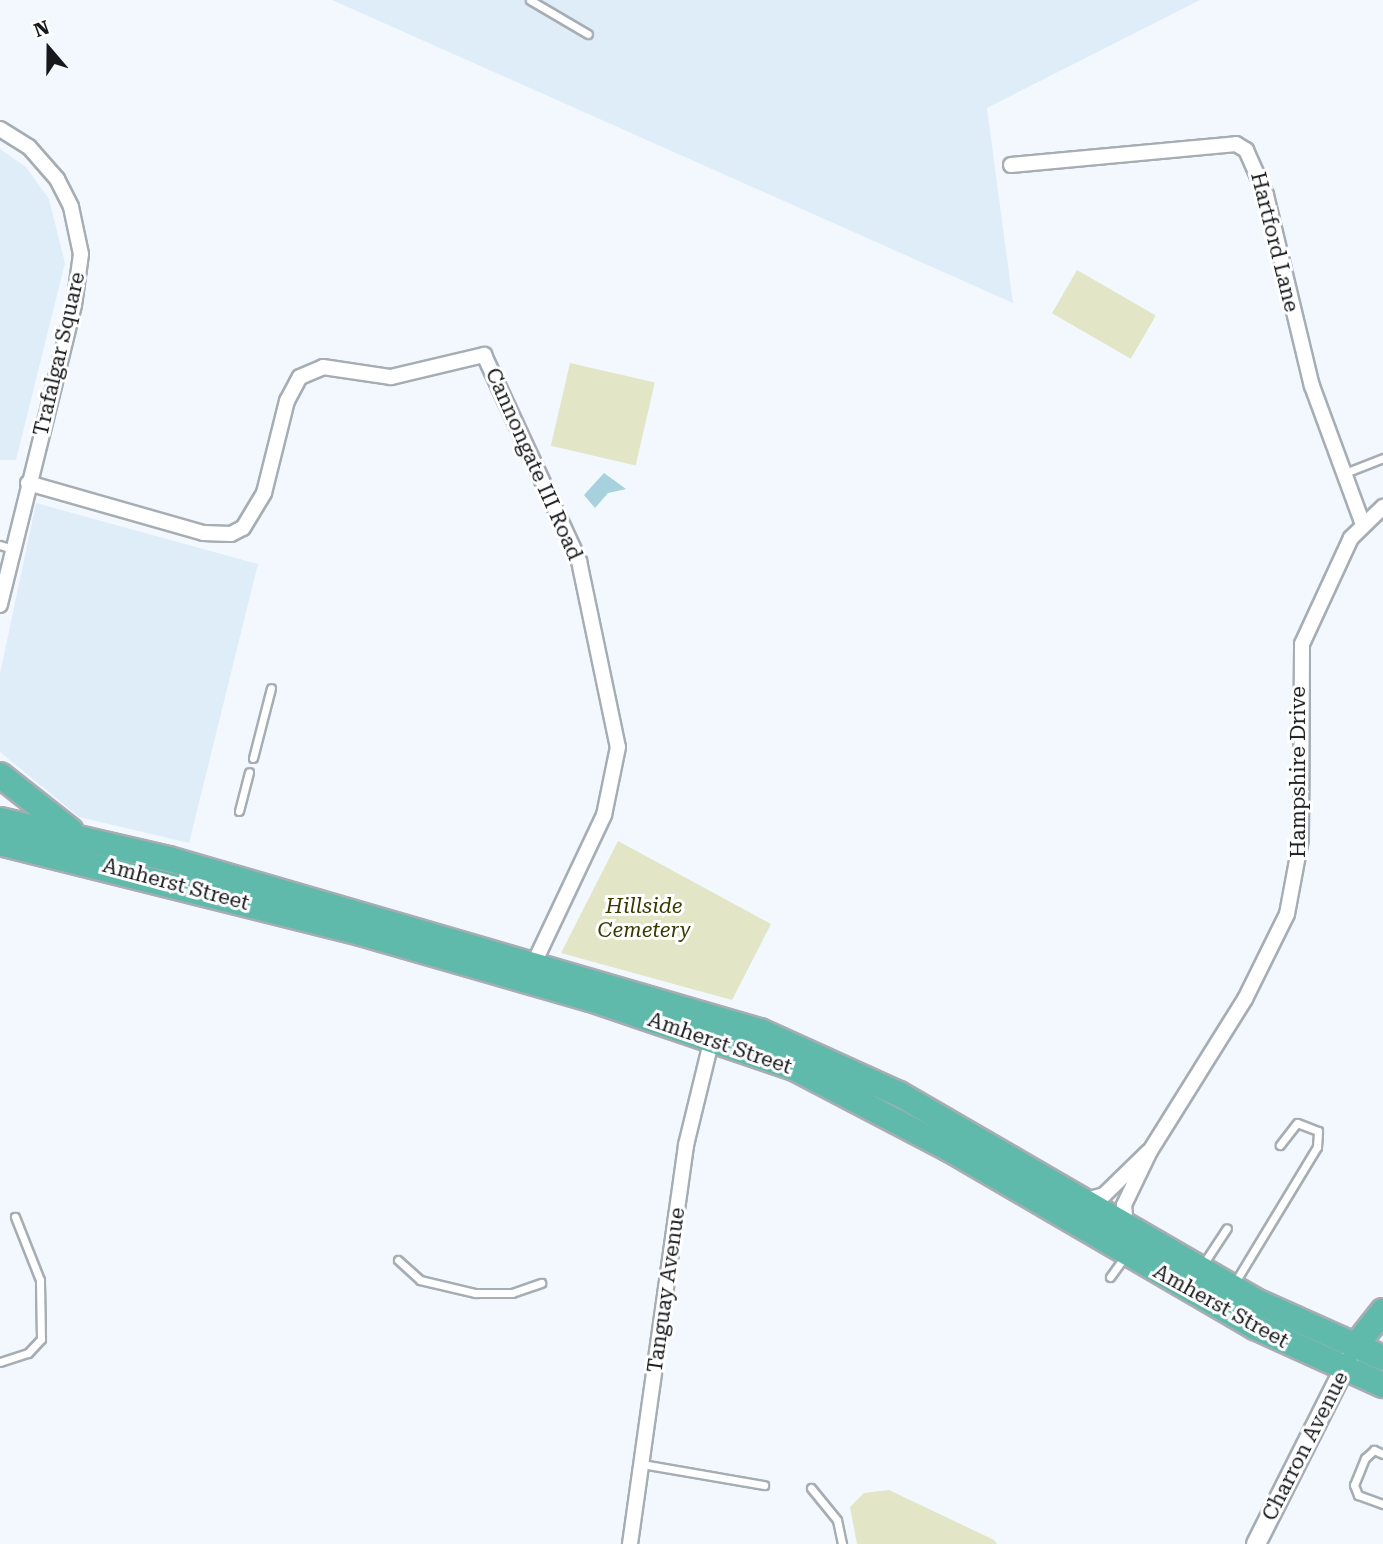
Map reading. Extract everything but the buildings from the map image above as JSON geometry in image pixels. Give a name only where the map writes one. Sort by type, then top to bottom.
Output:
[{"type":"highway","points":[[0,775],[78,836]]},
{"type":"highway","name":"Amherst Street","points":[[0,820],[78,836],[535,961],[703,1010],[824,1058],[1231,1287],[1349,1359],[1383,1385]]},
{"type":"highway","name":"Amherst Street","points":[[0,843],[348,930],[712,1038],[847,1094],[1245,1322],[1349,1359],[1383,1358]]},
{"type":"highway","points":[[1349,1359],[1383,1311]]},
{"type":"street","name":"Trafalgar Square","points":[[0,130],[34,152],[57,179],[71,207],[81,254],[74,305],[28,483],[6,547],[0,605]]},
{"type":"street","name":"Hartford Lane","points":[[1011,165],[1236,144],[1246,150],[1266,195],[1312,386],[1363,522]]},
{"type":"street","name":"Cannongate III Road","points":[[28,483],[203,533],[231,534],[243,528],[264,493],[300,377],[323,367],[391,377],[484,355],[579,561],[618,747],[604,815],[535,961]]},
{"type":"street","name":"Hampshire Drive","points":[[1126,1227],[1124,1205],[1150,1151],[1245,999],[1287,914],[1301,839],[1301,645],[1320,596],[1363,522],[1383,507]]},
{"type":"street","name":"Tanguay Avenue","points":[[630,1544],[686,1145],[712,1038]]},
{"type":"street","name":"Hampshire Drive","points":[[1081,1201],[1104,1195],[1150,1151]]},
{"type":"street","name":"Charron Avenue","points":[[1255,1544],[1349,1359]]},
{"type":"lane","points":[[530,0],[588,34]]},
{"type":"lane","points":[[1344,473],[1383,458]]},
{"type":"lane","points":[[253,758],[271,688]]},
{"type":"lane","points":[[239,811],[249,772]]},
{"type":"lane","points":[[1231,1287],[1317,1147],[1318,1131],[1297,1123],[1280,1145]]},
{"type":"lane","points":[[0,1362],[28,1353],[41,1339],[40,1280],[15,1217]]},
{"type":"lane","points":[[1199,1269],[1227,1228]]},
{"type":"lane","points":[[1110,1277],[1128,1253]]},
{"type":"lane","points":[[398,1260],[420,1280],[475,1293],[512,1293],[541,1283]]},
{"type":"lane","points":[[1383,1454],[1374,1450],[1365,1458],[1354,1485],[1358,1495],[1383,1504]]},
{"type":"lane","points":[[642,1464],[764,1485]]},
{"type":"lane","points":[[811,1488],[837,1520],[842,1544]]},
{"type":"shaded area","points":[[332,0],[1200,0],[987,108],[1013,303]]},
{"type":"shaded area","points":[[0,149],[26,167],[49,199],[65,263],[16,460],[0,460]]},
{"type":"shaded area","points":[[36,503],[258,564],[189,843],[79,817],[0,752],[0,674]]},
{"type":"green space","points":[[1077,270],[1156,316],[1131,359],[1052,313]]},
{"type":"green space","points":[[570,363],[655,383],[636,465],[551,446]]},
{"type":"green space","name":"Hillside Cemetery","points":[[618,841],[771,924],[732,1000],[561,953]]},
{"type":"green space","points":[[889,1490],[994,1540],[997,1544],[857,1544],[850,1507],[864,1493]]},
{"type":"water","points":[[604,473],[626,489],[608,493],[595,508],[584,495]]}]
